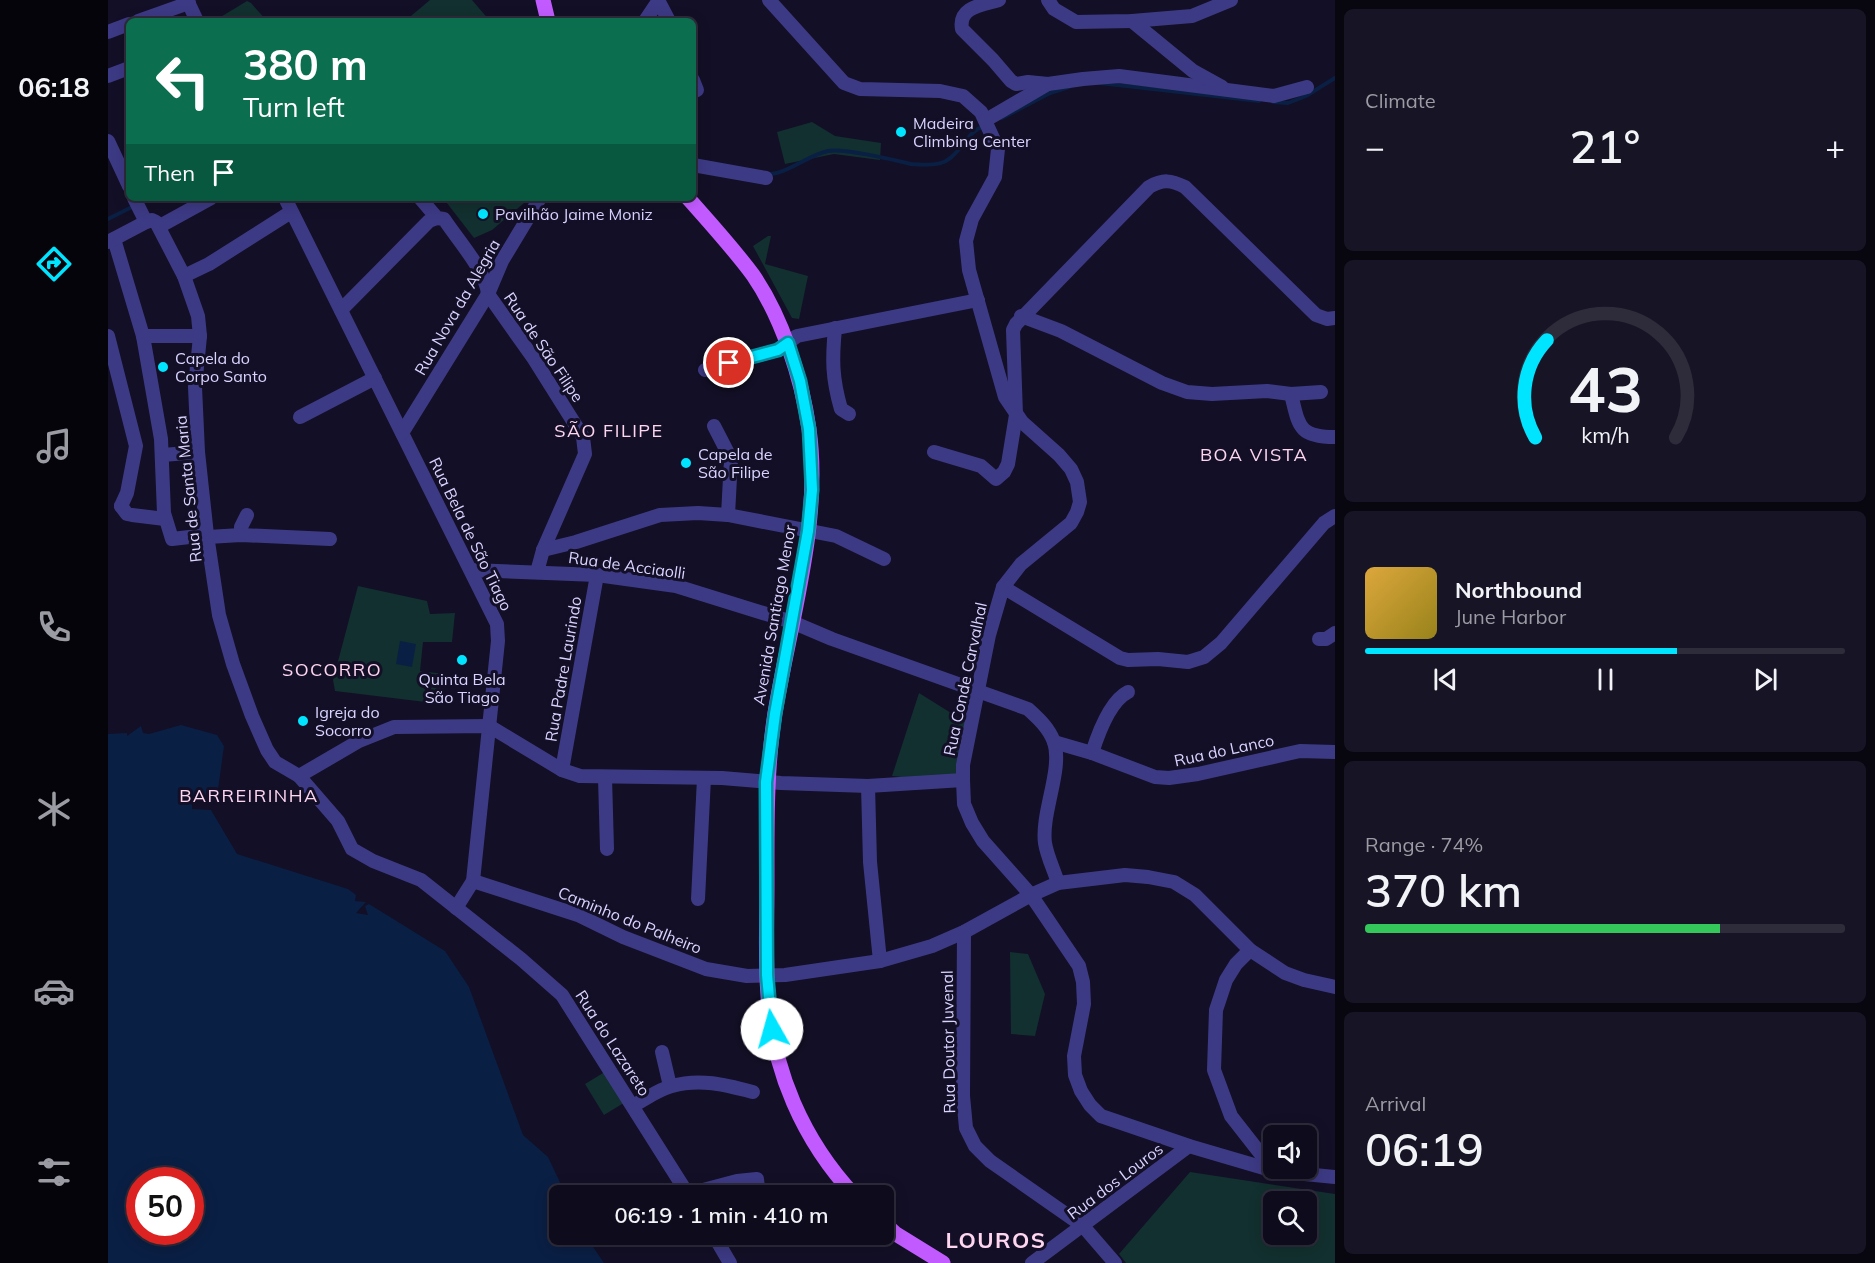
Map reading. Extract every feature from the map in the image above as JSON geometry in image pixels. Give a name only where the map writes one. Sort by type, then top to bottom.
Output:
[{"type":"main road","points":[[543,0],[547,18]]},
{"type":"main road","name":"Avenida Santiago Menor","points":[[691,201],[726,241],[754,278],[788,343],[800,381],[809,429],[812,490],[808,531],[775,714],[766,782],[767,975],[774,1043],[790,1094],[814,1142],[846,1185]]},
{"type":"main road","points":[[894,1231],[943,1263]]},
{"type":"street","points":[[647,18],[658,0]]},
{"type":"street","points":[[658,0],[667,18]]},
{"type":"street","name":"Rua Conde Carvalhal","points":[[769,0],[844,83],[860,89],[940,91],[963,96],[981,112],[986,120],[998,149],[997,168],[972,219],[966,242],[969,270],[1000,387],[1016,415],[1071,470],[1077,482],[1080,502],[1071,523],[1021,564],[1003,587],[989,635],[963,765],[964,804],[983,841],[1031,895],[1079,966],[1083,982],[1084,1004],[1074,1056],[1075,1075],[1090,1105],[1101,1116],[1263,1168]]},
{"type":"street","points":[[999,0],[970,9],[962,19],[962,29],[1016,84],[1028,82],[1048,84],[1119,76],[1274,96],[1307,87]]},
{"type":"street","points":[[1048,0],[1054,9],[1076,22],[1132,21],[1192,16],[1209,5],[1231,0]]},
{"type":"street","points":[[146,18],[188,2],[196,18]]},
{"type":"street","points":[[1132,21],[1193,70],[1228,91]]},
{"type":"street","points":[[108,32],[126,25]]},
{"type":"street","points":[[108,76],[126,69]]},
{"type":"street","points":[[986,120],[1048,84]]},
{"type":"street","points":[[108,141],[126,180]]},
{"type":"street","points":[[696,166],[766,178]]},
{"type":"street","points":[[934,452],[981,466],[996,479],[1008,464],[1016,415],[1013,330],[1022,316],[1149,187],[1161,181],[1173,181],[1185,187],[1316,315],[1327,319],[1335,318]]},
{"type":"street","points":[[204,201],[111,240],[143,336],[163,455],[165,519],[172,539],[241,535],[330,539]]},
{"type":"street","name":"Rua Bela de São Tiago","points":[[286,201],[471,570],[495,619],[498,631],[473,881],[456,908]]},
{"type":"street","name":"Rua de São Filipe","points":[[423,201],[437,218],[444,219],[482,274],[487,284],[488,294],[534,359],[583,437],[585,454],[543,550],[537,572]]},
{"type":"street","name":"Rua Nova da Alegria","points":[[402,433],[488,294],[502,261],[538,201]]},
{"type":"street","name":"Rua de Santa Maria","points":[[136,202],[153,224],[184,276],[198,316],[200,336],[195,387],[198,452],[207,536],[219,615],[233,664],[252,716],[275,762],[299,776],[338,821],[352,849],[373,861]]},
{"type":"street","points":[[184,276],[209,264],[291,212]]},
{"type":"street","points":[[341,310],[429,221],[437,218]]},
{"type":"street","points":[[705,370],[778,350],[797,336],[978,300]]},
{"type":"street","points":[[1022,316],[1061,331],[1162,383],[1187,392],[1212,394],[1267,391],[1291,394],[1321,392]]},
{"type":"street","points":[[835,328],[832,358],[833,384],[841,409],[849,414]]},
{"type":"street","points":[[108,336],[135,446],[127,493],[114,507],[127,514],[165,519]]},
{"type":"street","points":[[143,336],[200,336]]},
{"type":"street","points":[[300,417],[375,378]]},
{"type":"street","points":[[1291,394],[1296,417],[1308,435],[1335,437]]},
{"type":"street","points":[[714,426],[730,459],[728,515]]},
{"type":"street","points":[[163,455],[198,452]]},
{"type":"street","points":[[543,550],[576,543],[660,515],[698,513],[728,515],[836,536],[884,559]]},
{"type":"street","points":[[241,535],[247,515]]},
{"type":"street","points":[[1003,587],[1120,658],[1188,662],[1204,657],[1221,644],[1324,523],[1335,516]]},
{"type":"street","name":"Rua de Acciaolli","points":[[471,570],[597,574],[676,586],[792,622],[832,639],[1028,709],[1043,723],[1054,742]]},
{"type":"street","name":"Rua Padre Laurindo","points":[[562,770],[597,574]]},
{"type":"street","points":[[1319,639],[1326,639],[1335,633]]},
{"type":"street","points":[[1092,753],[1098,735],[1115,702],[1119,696],[1128,692]]},
{"type":"street","points":[[299,776],[359,741],[394,727],[489,726],[562,770],[580,776],[722,778],[868,786],[963,780]]},
{"type":"street","points":[[1054,742],[1055,761],[1045,825],[1045,843],[1058,883]]},
{"type":"street","name":"Rua do Lanco","points":[[1054,742],[1092,753],[1146,775],[1170,778],[1232,767],[1300,751],[1335,752]]},
{"type":"street","points":[[605,777],[607,849]]},
{"type":"street","points":[[698,899],[704,778]]},
{"type":"street","points":[[868,786],[870,862],[880,962]]},
{"type":"street","name":"Rua do Lazareto","points":[[373,861],[421,880],[521,959],[562,995],[683,1185]]},
{"type":"street","name":"Caminho do Palheiro","points":[[473,881],[578,915],[623,937],[706,969],[747,976],[785,975],[880,962],[932,946],[964,932],[1031,895],[1058,883],[1125,875],[1148,876],[1174,882],[1195,895],[1250,950],[1284,973],[1335,987]]},
{"type":"street","name":"Rua Doutor Juvenal","points":[[964,932],[963,1096],[966,1128],[975,1146],[990,1161],[1083,1226],[1116,1263]]},
{"type":"street","points":[[1250,950],[1236,964],[1226,980],[1216,1010],[1214,1070],[1231,1116],[1263,1157]]},
{"type":"street","points":[[662,1052],[670,1086]]},
{"type":"street","points":[[634,1105],[670,1086],[693,1082],[716,1082],[753,1092]]},
{"type":"street","name":"Rua dos Louros","points":[[1032,1263],[1189,1146]]},
{"type":"street","name":"Rua Conde Carvalhal","points":[[1317,1175],[1335,1177]]},
{"type":"street","points":[[723,1185],[757,1179],[758,1185]]},
{"type":"street","points":[[719,1245],[730,1263]]},
{"type":"green space","points":[[430,0],[472,0],[487,18],[409,18]]},
{"type":"green space","points":[[247,1],[264,18],[219,18]]},
{"type":"green space","points":[[812,122],[835,136],[881,143],[880,160],[834,154],[785,164],[777,132]]},
{"type":"green space","name":"Pavilhão Jaime Moniz","points":[[445,201],[526,201],[492,230],[474,238]]},
{"type":"green space","points":[[771,236],[765,264],[808,276],[799,319],[792,318],[753,246]]},
{"type":"green space","points":[[358,586],[427,601],[430,614],[455,613],[452,642],[423,642],[420,671],[445,674],[442,704],[335,691],[333,680]]},
{"type":"green space","points":[[919,693],[967,723],[961,778],[920,779],[892,776]]},
{"type":"green space","points":[[1010,952],[1028,954],[1045,994],[1035,1036],[1011,1034]]},
{"type":"green space","points":[[608,1070],[627,1101],[604,1115],[585,1084]]},
{"type":"green space","points":[[1190,1172],[1315,1191],[1263,1191],[1263,1245],[1317,1245],[1317,1191],[1335,1194],[1335,1263],[1126,1263],[1119,1254]]},
{"type":"water","points":[[400,641],[416,644],[412,667],[396,664]]},
{"type":"water","points":[[181,725],[217,735],[224,746],[217,797],[192,796],[192,809],[211,810],[237,854],[348,889],[356,895],[355,901],[366,902],[356,913],[368,915],[365,906],[369,904],[445,951],[469,987],[523,1135],[548,1157],[561,1185],[549,1185],[549,1245],[592,1245],[604,1263],[108,1263],[108,734],[127,733],[127,736],[141,726],[143,733],[149,734]]},
{"type":"waterway","points":[[1273,102],[1288,103],[1306,96],[1335,78]]},
{"type":"waterway","points":[[1100,83],[1259,101]]},
{"type":"waterway","points":[[1002,118],[1050,93],[1069,87]]},
{"type":"waterway","points":[[767,174],[782,171],[828,151],[845,151],[911,164],[941,163],[954,155],[973,132],[984,126]]},
{"type":"waterway","points":[[108,219],[136,205]]},
{"type":"place","name":"Madeira Climbing Center","points":[[901,132]]},
{"type":"place","name":"Pavilhão Jaime Moniz","points":[[483,214]]},
{"type":"place","name":"Capela do Corpo Santo","points":[[163,367]]},
{"type":"place","name":"Capela de São Filipe","points":[[686,463]]},
{"type":"place","name":"Quinta Bela São Tiago","points":[[462,660]]},
{"type":"place","name":"Igreja do Socorro","points":[[303,721]]},
{"type":"district","name":"SÃO FILIPE","points":[[609,430]]},
{"type":"district","name":"BOA VISTA","points":[[1254,454]]},
{"type":"district","name":"SOCORRO","points":[[332,669]]},
{"type":"district","name":"BARREIRINHA","points":[[249,795]]},
{"type":"district","name":"LOUROS","points":[[996,1240]]},
{"type":"route","points":[[729,363],[778,350],[788,343],[800,381],[812,460],[808,531],[775,714],[766,782],[767,975],[772,1029]]}]
